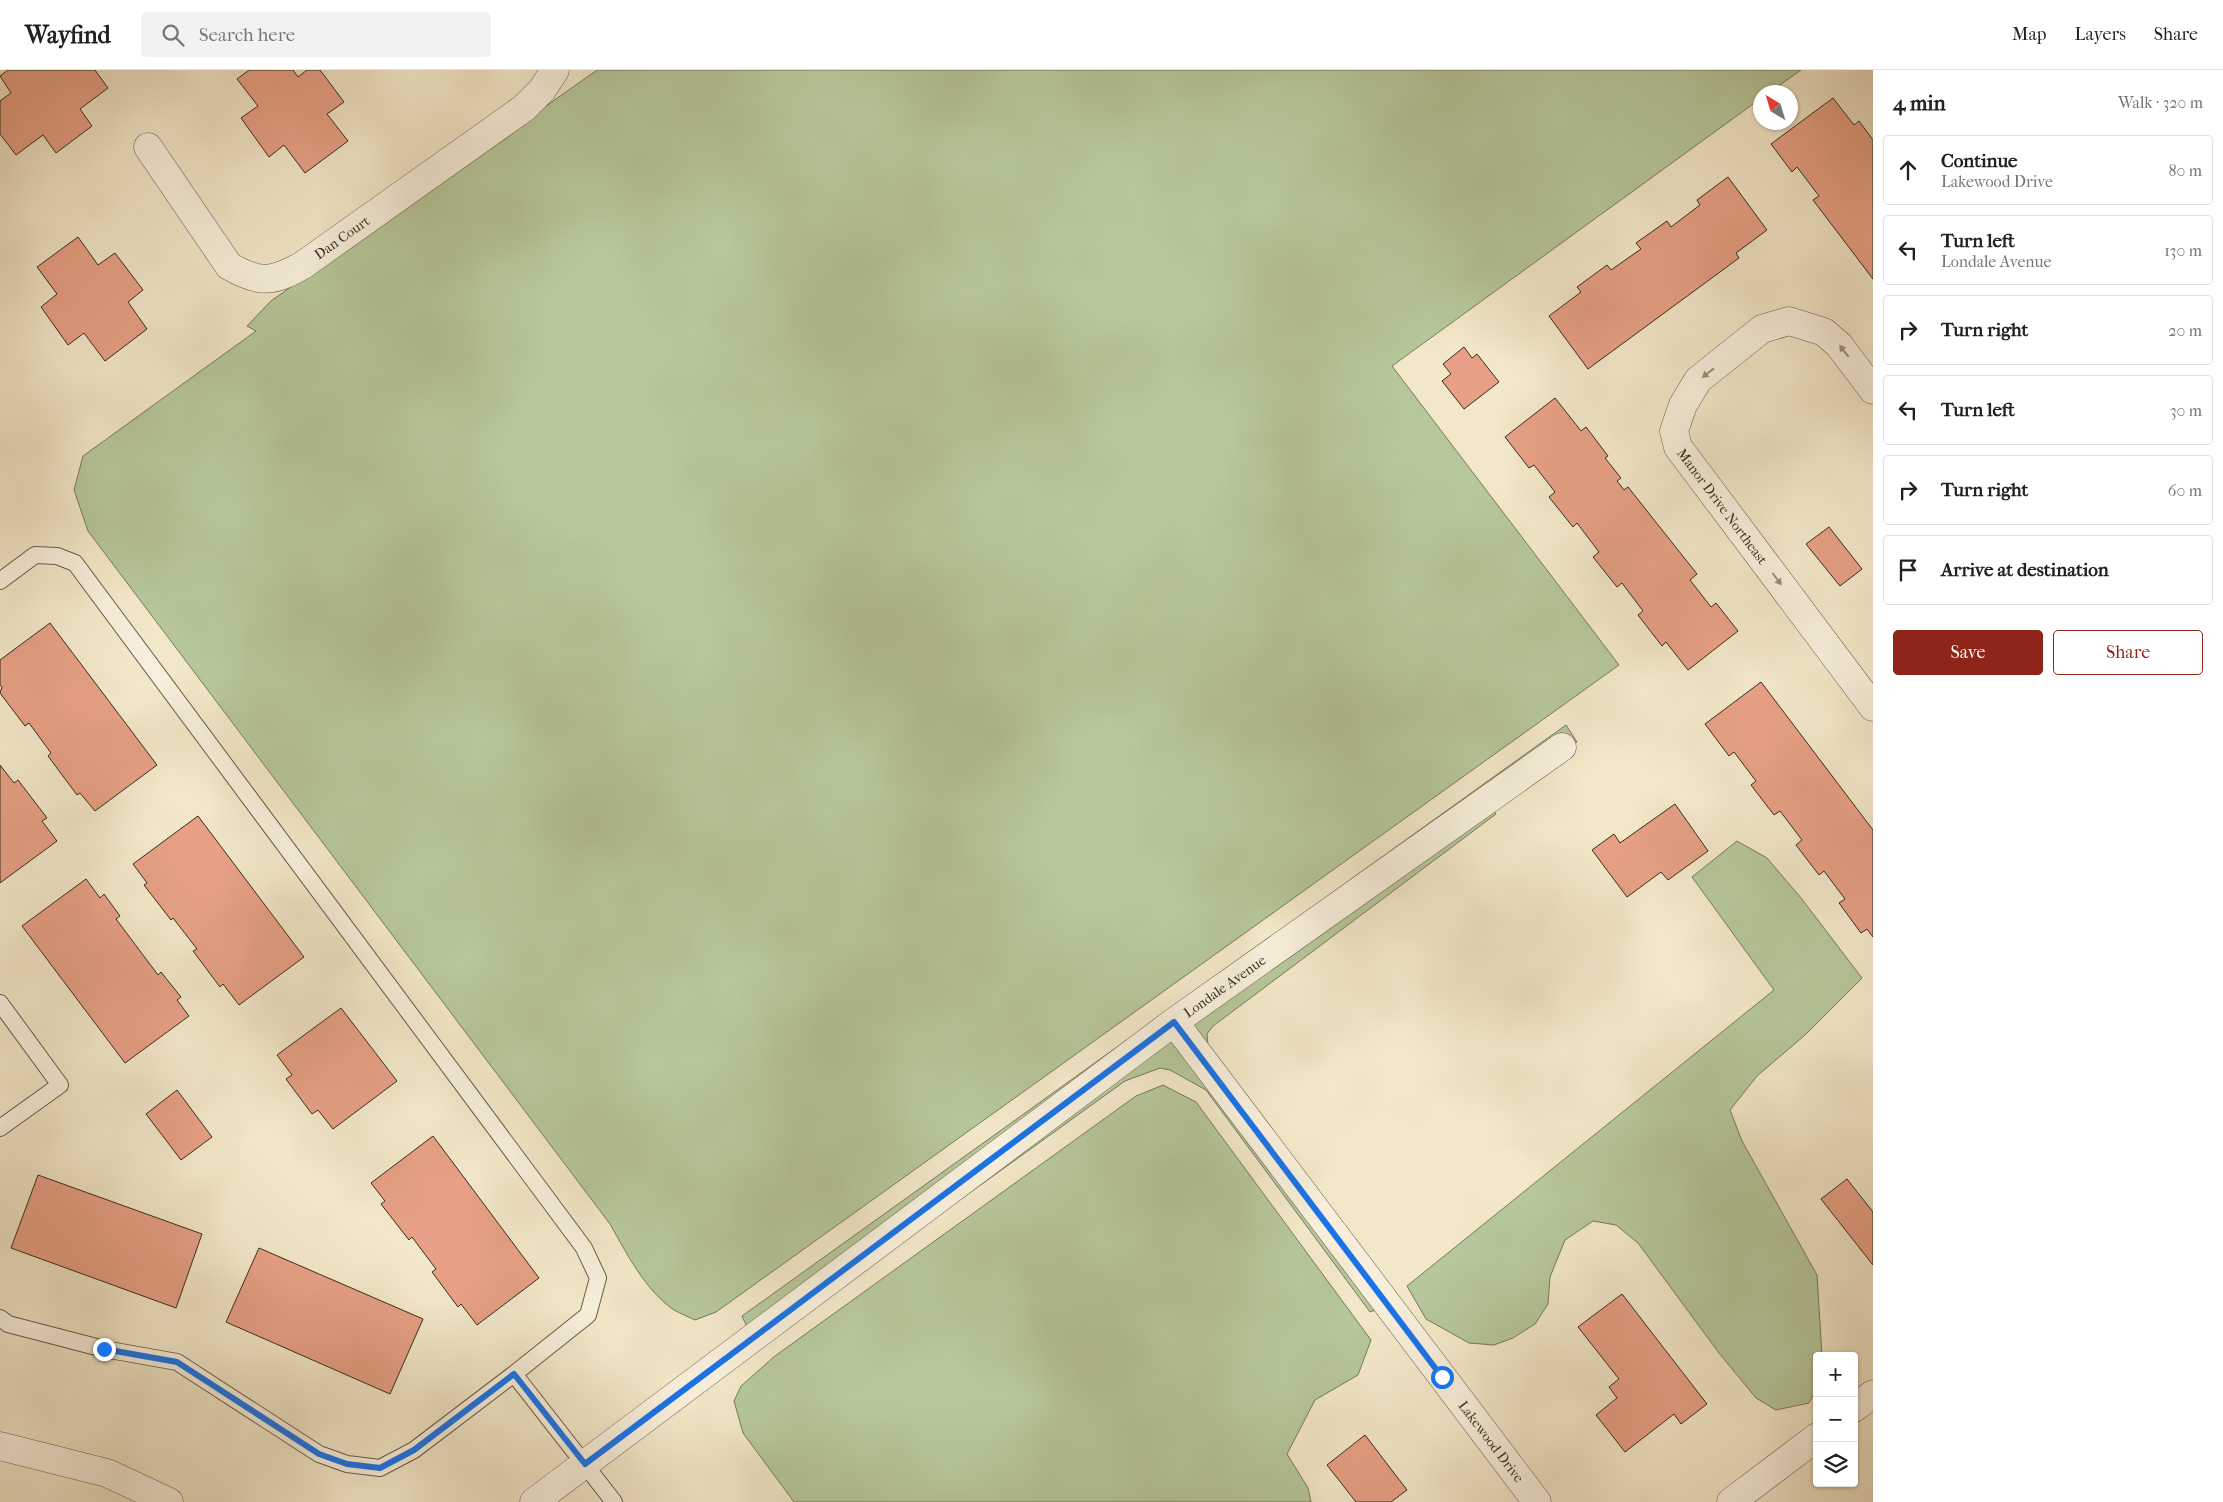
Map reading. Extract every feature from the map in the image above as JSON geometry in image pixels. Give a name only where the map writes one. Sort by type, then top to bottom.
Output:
[{"type":"street","name":"Dan Court","points":[[148,147],[229,266],[246,276],[264,279],[283,276],[303,265],[524,108],[542,90],[555,70]]},
{"type":"street","name":"Manor Drive Northeast","points":[[1873,390],[1839,345],[1824,332],[1789,321],[1762,329],[1698,380],[1683,405],[1674,431],[1678,447],[1873,707]]},
{"type":"street","name":"Londale Avenue","points":[[534,1502],[1174,1022],[1562,747]]},
{"type":"street","name":"Lakewood Drive","points":[[1174,1022],[1537,1502]]},
{"type":"street","points":[[1858,1405],[1873,1394]]},
{"type":"street","points":[[1731,1502],[1813,1440]]},
{"type":"street","points":[[0,1446],[107,1473],[154,1499]]},
{"type":"lane","points":[[0,581],[35,555],[57,556],[75,563],[584,1248],[598,1278],[588,1315],[414,1450],[380,1468],[347,1464],[319,1454],[177,1362],[104,1349],[8,1324],[0,1318]]},
{"type":"lane","points":[[0,1003],[60,1085],[0,1128]]},
{"type":"lane","points":[[514,1374],[614,1502]]},
{"type":"green space","points":[[597,70],[1801,70],[1780,85],[1753,85],[1753,104],[1392,366],[1619,665],[716,1312],[695,1320],[674,1310],[645,1282],[610,1224],[88,531],[74,490],[83,456],[256,331],[247,326],[271,301]]},
{"type":"green space","points":[[1566,725],[1577,742],[1489,804],[1496,814],[1213,1026],[1207,1034],[1208,1045],[1378,1309],[1370,1312],[1206,1090],[1170,1070],[1160,1068],[1125,1081],[764,1341],[747,1327],[742,1316]]},
{"type":"green space","points":[[1737,841],[1767,858],[1801,898],[1862,978],[1805,1035],[1757,1076],[1730,1110],[1742,1141],[1817,1275],[1822,1352],[1813,1352],[1813,1396],[1809,1403],[1776,1410],[1756,1398],[1719,1353],[1638,1243],[1616,1225],[1593,1221],[1565,1240],[1550,1277],[1548,1304],[1535,1324],[1513,1338],[1494,1345],[1469,1343],[1426,1319],[1407,1286],[1774,990],[1692,877]]},
{"type":"green space","points":[[1163,1085],[1196,1102],[1371,1340],[1358,1375],[1315,1400],[1287,1454],[1308,1488],[1311,1502],[794,1502],[743,1433],[734,1401],[741,1386],[775,1356],[1136,1096]]},
{"type":"building","points":[[8,70],[95,70],[108,88],[80,109],[92,126],[56,153],[43,135],[16,155],[0,134],[0,101],[11,93],[0,76]]},
{"type":"building","points":[[249,70],[293,70],[298,77],[307,70],[320,70],[344,102],[327,114],[348,141],[305,173],[284,145],[269,157],[241,118],[258,106],[237,79]]},
{"type":"building","points":[[1833,98],[1854,125],[1859,121],[1873,140],[1873,279],[1813,200],[1819,196],[1797,167],[1792,172],[1771,144],[1790,130],[1798,130],[1798,124]]},
{"type":"building","points":[[1728,177],[1767,230],[1736,253],[1739,258],[1588,369],[1549,316],[1581,292],[1577,287],[1607,265],[1611,270],[1641,249],[1636,243],[1667,221],[1671,227],[1700,205],[1697,200]]},
{"type":"building","points":[[78,237],[98,265],[115,253],[143,290],[128,302],[147,329],[105,361],[84,333],[68,345],[41,307],[57,294],[37,267]]},
{"type":"building","points":[[1464,347],[1472,358],[1477,354],[1499,382],[1464,409],[1442,381],[1451,374],[1443,364]]},
{"type":"building","points":[[1555,398],[1581,431],[1586,427],[1608,456],[1605,458],[1621,478],[1617,481],[1624,490],[1628,487],[1697,574],[1690,580],[1711,607],[1716,603],[1738,631],[1688,670],[1666,642],[1662,646],[1638,615],[1643,611],[1622,583],[1617,587],[1593,557],[1599,552],[1577,523],[1573,527],[1549,497],[1555,492],[1534,465],[1529,468],[1505,437]]},
{"type":"building","points":[[1829,527],[1862,569],[1840,586],[1806,544]]},
{"type":"building","points":[[50,623],[157,765],[95,811],[80,793],[77,795],[48,756],[51,753],[29,723],[25,726],[0,693],[2,687],[0,685],[0,660]]},
{"type":"building","points":[[1761,682],[1873,830],[1873,937],[1867,929],[1861,933],[1839,903],[1845,899],[1824,871],[1819,875],[1796,845],[1802,840],[1780,811],[1774,815],[1751,785],[1756,781],[1734,752],[1729,756],[1705,724]]},
{"type":"building","points":[[0,765],[14,783],[18,780],[47,818],[42,821],[57,841],[0,883]]},
{"type":"building","points":[[1675,804],[1708,851],[1668,880],[1661,872],[1627,897],[1592,850],[1614,834],[1620,843]]},
{"type":"building","points":[[198,816],[304,957],[239,1005],[223,984],[220,987],[193,951],[197,949],[173,918],[171,920],[144,885],[147,883],[133,864]]},
{"type":"building","points":[[86,879],[100,898],[104,894],[120,916],[116,919],[158,975],[161,972],[181,997],[177,1000],[189,1016],[125,1063],[22,926]]},
{"type":"building","points":[[341,1008],[397,1081],[333,1129],[318,1110],[312,1114],[286,1079],[292,1075],[277,1055]]},
{"type":"building","points":[[177,1090],[212,1137],[181,1160],[146,1114]]},
{"type":"building","points":[[433,1136],[539,1278],[477,1325],[461,1304],[458,1307],[432,1272],[436,1269],[412,1237],[409,1240],[381,1204],[385,1201],[371,1183]]},
{"type":"building","points":[[38,1175],[202,1234],[176,1308],[11,1248]]},
{"type":"building","points":[[1847,1179],[1873,1212],[1873,1265],[1821,1199]]},
{"type":"building","points":[[259,1248],[423,1319],[390,1394],[226,1322]]},
{"type":"building","points":[[1622,1294],[1707,1404],[1681,1424],[1674,1414],[1625,1452],[1596,1415],[1617,1398],[1609,1387],[1619,1379],[1578,1327]]},
{"type":"building","points":[[1365,1435],[1407,1490],[1391,1502],[1356,1502],[1327,1465]]},
{"type":"route","points":[[104,1349],[177,1362],[319,1454],[347,1464],[380,1468],[414,1450],[514,1374],[585,1464],[1174,1022],[1442,1377]]}]
